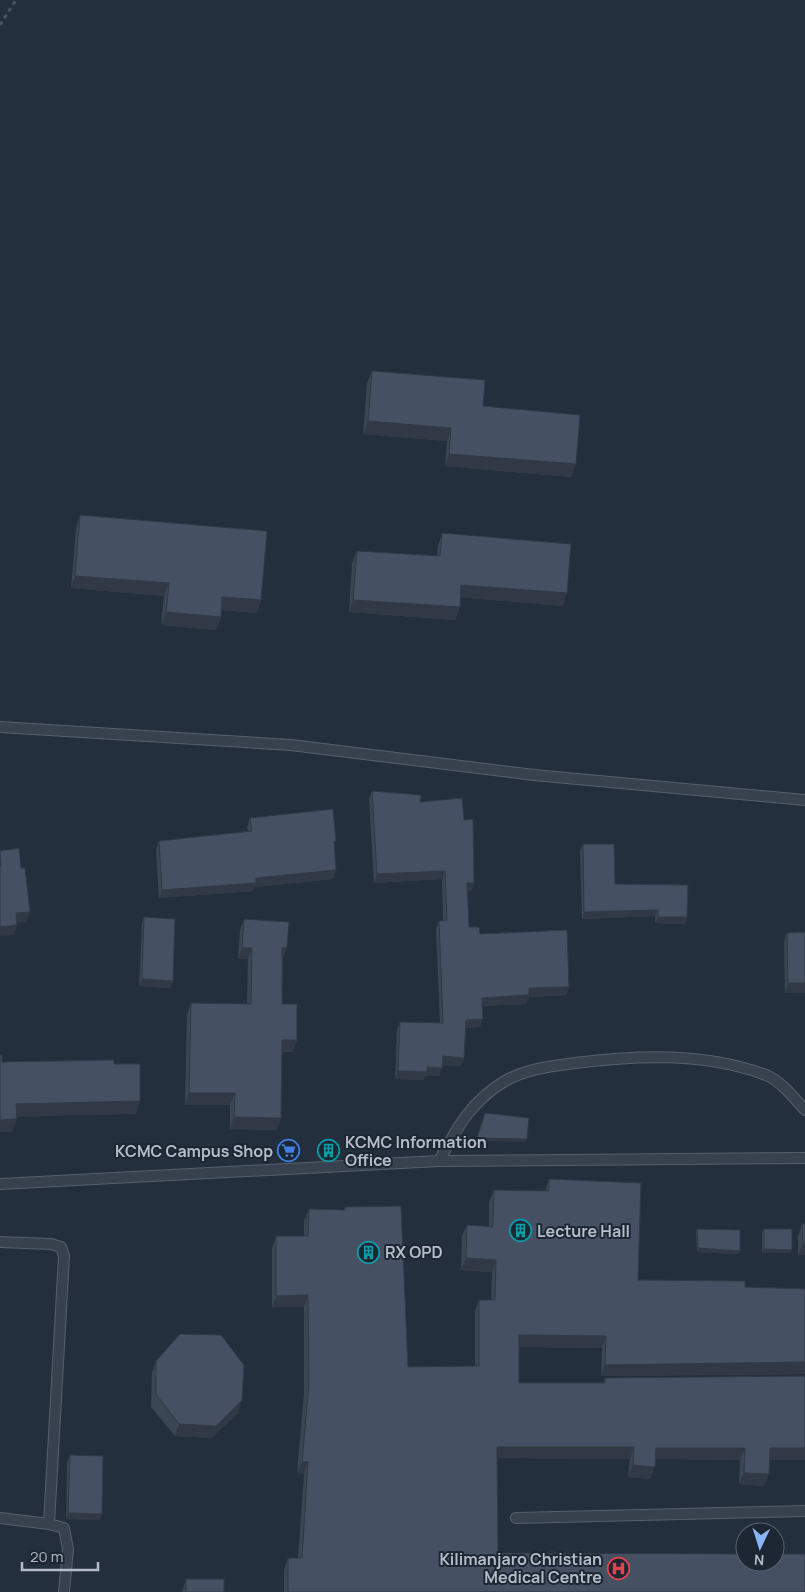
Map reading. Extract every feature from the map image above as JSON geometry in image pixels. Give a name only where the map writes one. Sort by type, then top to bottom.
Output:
[{"type":"lane","points":[[0,728],[291,745],[534,775],[805,800]]},
{"type":"lane","points":[[439,1161],[458,1126],[475,1102],[506,1080],[544,1067],[613,1058],[679,1057],[722,1063],[768,1076],[785,1089],[805,1110]]},
{"type":"lane","points":[[0,1184],[439,1161],[805,1158]]},
{"type":"lane","points":[[0,1242],[51,1244],[61,1247],[64,1256],[49,1524]]},
{"type":"lane","points":[[516,1518],[805,1511]]},
{"type":"lane","points":[[0,1518],[49,1524],[64,1528],[68,1549],[64,1592]]},
{"type":"path","points":[[0,25],[16,0]]},
{"type":"building","points":[[372,371],[485,380],[483,406],[580,415],[576,464],[449,454],[451,428],[368,421]]},
{"type":"building","points":[[80,515],[267,531],[261,600],[222,597],[221,617],[166,612],[169,583],[75,576]]},
{"type":"building","points":[[442,533],[571,544],[567,593],[461,585],[460,607],[353,600],[357,551],[440,556]]},
{"type":"building","points":[[372,791],[421,795],[420,802],[462,798],[464,820],[473,819],[474,883],[467,883],[469,927],[479,927],[480,934],[567,930],[569,987],[529,988],[529,995],[482,998],[483,1019],[466,1020],[464,1058],[443,1056],[442,1068],[427,1067],[427,1072],[398,1071],[400,1022],[443,1023],[439,921],[447,920],[445,871],[377,874]]},
{"type":"building","points":[[333,809],[336,870],[256,878],[256,883],[162,890],[159,841],[252,831],[250,818]]},
{"type":"building","points":[[583,844],[614,844],[615,884],[688,885],[687,917],[658,917],[658,910],[584,912]]},
{"type":"building","points":[[19,848],[21,868],[25,868],[30,912],[16,913],[17,925],[0,927],[0,851]]},
{"type":"building","points":[[144,917],[175,919],[173,981],[142,979]]},
{"type":"building","points":[[244,919],[289,922],[287,948],[282,948],[282,1004],[297,1004],[297,1040],[282,1040],[281,1118],[234,1117],[235,1093],[189,1093],[191,1003],[251,1004],[252,948],[242,948]]},
{"type":"building","points":[[805,932],[805,983],[788,983],[787,933]]},
{"type":"building","points":[[0,1055],[2,1055],[2,1062],[114,1060],[114,1064],[140,1064],[140,1101],[16,1104],[17,1119],[0,1120]]},
{"type":"building","points":[[485,1113],[529,1118],[527,1139],[477,1138]]},
{"type":"building","points":[[549,1179],[641,1183],[638,1280],[745,1281],[745,1287],[805,1289],[805,1362],[605,1365],[606,1336],[519,1335],[519,1383],[605,1383],[605,1378],[805,1376],[805,1448],[770,1448],[769,1474],[744,1473],[745,1448],[656,1448],[655,1467],[633,1465],[634,1447],[497,1447],[498,1553],[735,1554],[735,1572],[785,1572],[785,1554],[805,1554],[805,1592],[288,1592],[288,1558],[302,1558],[308,1462],[302,1462],[309,1383],[308,1295],[276,1296],[276,1236],[308,1236],[309,1209],[345,1210],[345,1207],[401,1206],[408,1367],[479,1366],[479,1300],[495,1300],[496,1260],[466,1258],[467,1225],[493,1227],[494,1190],[549,1191]]},
{"type":"building","points":[[802,1224],[805,1224],[805,1244],[803,1244]]},
{"type":"building","points":[[697,1229],[740,1230],[740,1251],[698,1248]]},
{"type":"building","points":[[764,1229],[792,1229],[792,1250],[764,1249]]},
{"type":"building","points":[[180,1334],[221,1335],[244,1365],[242,1400],[216,1426],[179,1424],[156,1394],[156,1361]]},
{"type":"building","points":[[70,1455],[103,1456],[102,1514],[68,1513]]},
{"type":"building","points":[[186,1579],[224,1579],[224,1592],[186,1592]]},
{"type":"place","name":"KCMC Campus Shop","points":[[289,1151]]},
{"type":"place","name":"KCMC Information Office","points":[[329,1151]]},
{"type":"place","name":"Lecture Hall","points":[[521,1231]]},
{"type":"place","name":"RX OPD","points":[[369,1252]]},
{"type":"place","name":"Kilimanjaro Christian Medical Centre","points":[[618,1568]]}]
